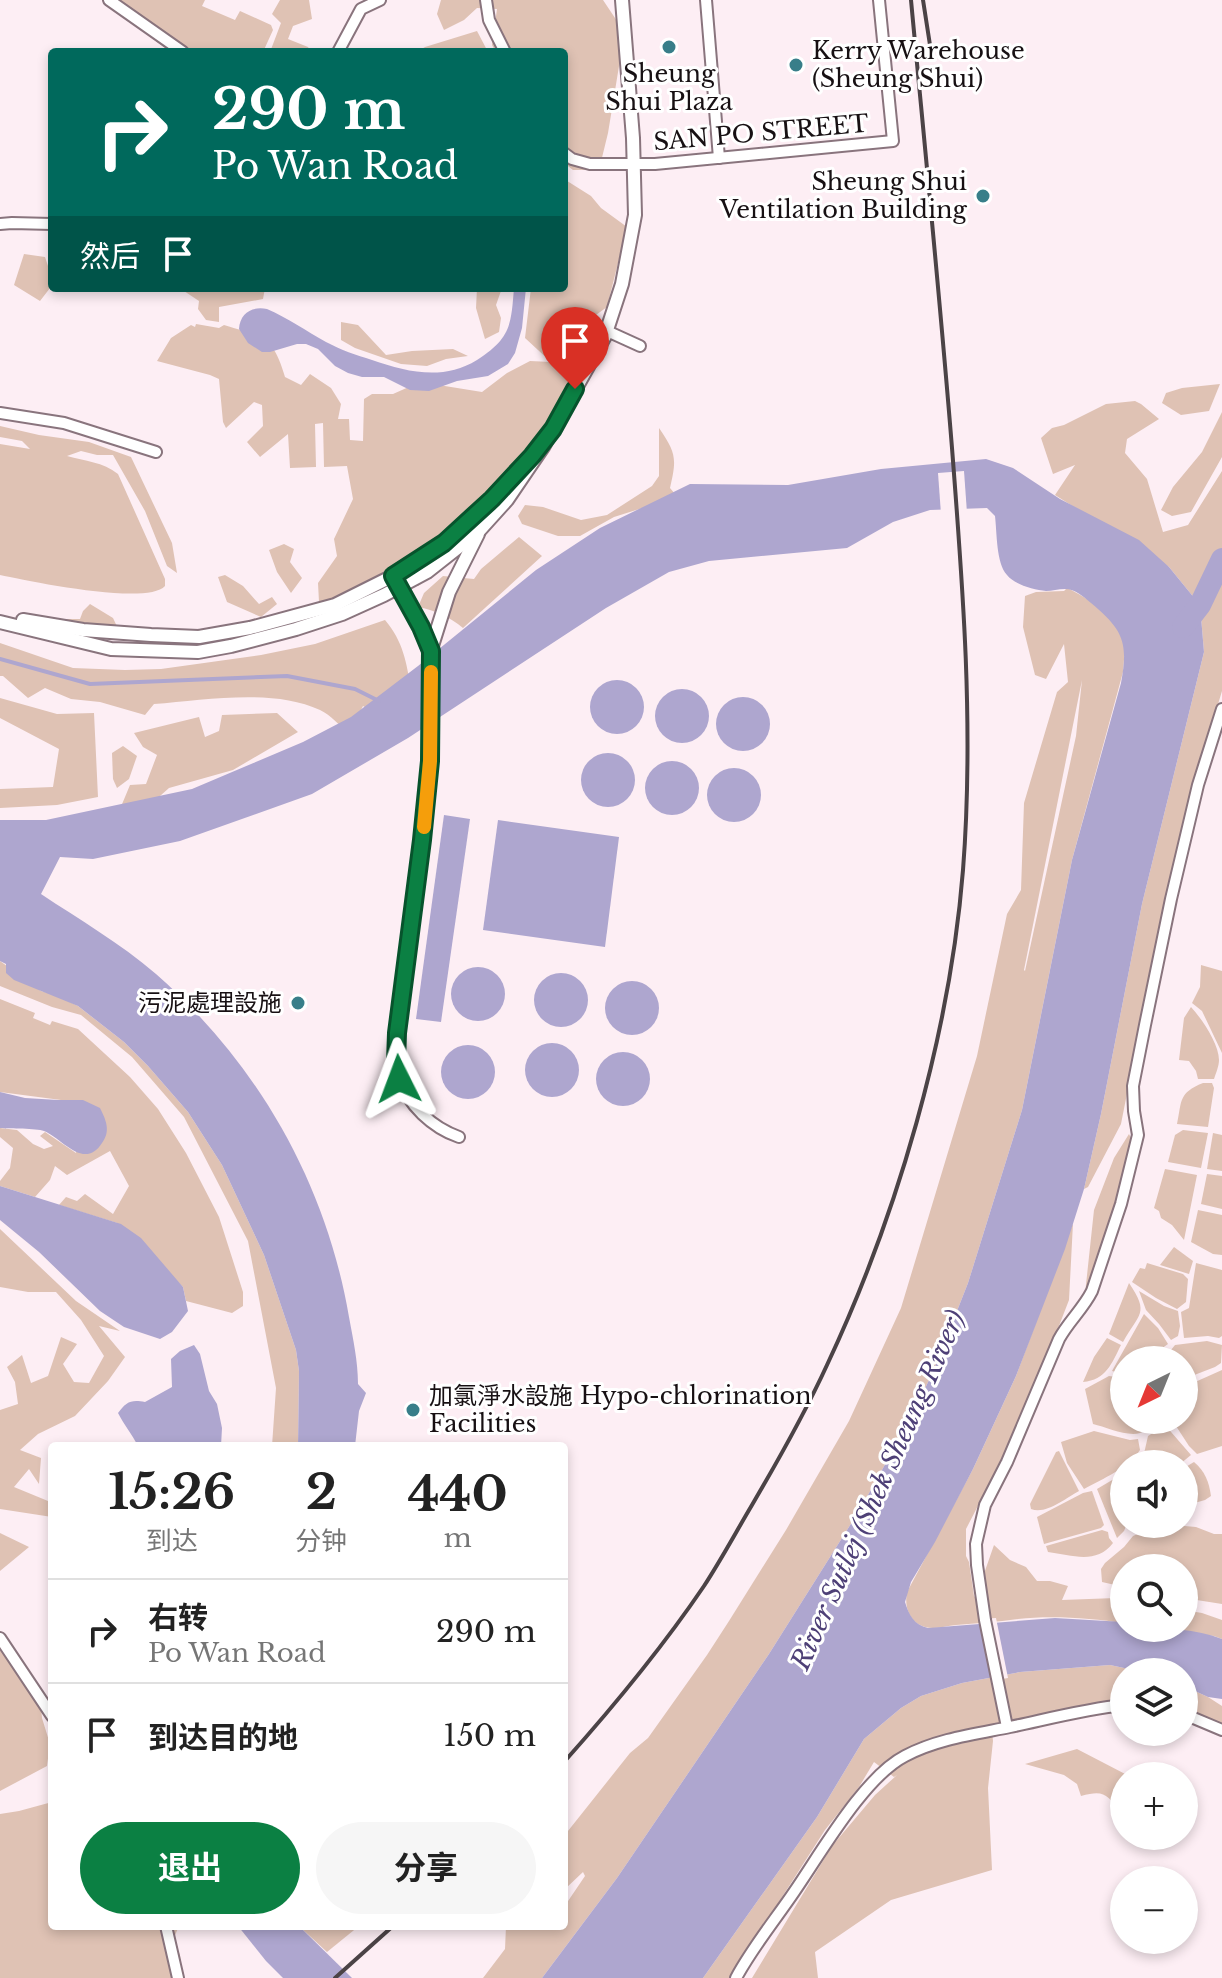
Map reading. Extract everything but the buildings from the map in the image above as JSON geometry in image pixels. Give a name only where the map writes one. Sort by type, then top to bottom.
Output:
[{"type":"street","points":[[109,0],[177,48]]},
{"type":"street","points":[[340,48],[361,9],[380,0]]},
{"type":"street","points":[[486,0],[489,20],[503,48]]},
{"type":"street","points":[[0,620],[83,630],[199,637],[250,628],[335,605],[427,572],[479,531],[507,500],[553,429],[607,331],[622,284],[635,215],[622,0]]},
{"type":"street","points":[[706,0],[719,158]]},
{"type":"street","name":"SAN PO STREET","points":[[568,156],[590,164],[634,165],[893,141],[879,0]]},
{"type":"street","points":[[0,224],[48,224]]},
{"type":"street","points":[[607,331],[640,346]]},
{"type":"street","points":[[0,413],[64,423],[156,452]]},
{"type":"street","points":[[397,581],[470,521],[532,456],[553,429]]},
{"type":"street","points":[[459,1137],[446,1132],[418,1109],[399,1079],[396,1062],[430,761],[431,649],[449,592],[479,531]]},
{"type":"street","points":[[397,581],[431,649]]},
{"type":"street","points":[[1007,1727],[977,1565],[976,1544],[981,1516],[1063,1330],[1092,1291],[1118,1215],[1138,1135],[1133,1086],[1171,899],[1198,785],[1222,709]]},
{"type":"street","points":[[0,1638],[48,1710]]},
{"type":"street","points":[[736,1978],[837,1829],[885,1769],[903,1756],[981,1731],[1110,1707]]},
{"type":"street","points":[[1198,1720],[1222,1730]]},
{"type":"street","points":[[167,1930],[178,1978]]},
{"type":"shaded area","points":[[116,0],[205,0],[202,6],[235,20],[240,11],[271,25],[273,30],[265,48],[165,48],[147,34],[151,25]]},
{"type":"shaded area","points":[[280,0],[309,0],[312,19],[293,26],[288,39],[309,48],[272,48],[281,23],[272,14]]},
{"type":"shaded area","points":[[441,0],[603,0],[619,24],[621,54],[599,170],[573,170],[568,166],[568,48],[494,48],[497,9],[477,8],[464,20],[444,30],[437,14]]},
{"type":"shaded area","points":[[477,31],[486,48],[423,48]]},
{"type":"shaded area","points":[[568,182],[591,196],[601,208],[627,227],[607,307],[589,320],[587,358],[499,514],[449,564],[418,586],[408,576],[387,573],[337,610],[319,602],[318,583],[337,556],[334,539],[353,499],[347,466],[324,467],[323,423],[315,424],[316,467],[290,468],[288,434],[260,457],[247,442],[263,426],[262,405],[254,402],[226,428],[219,379],[157,361],[171,338],[191,325],[219,328],[224,325],[257,336],[276,353],[285,377],[301,385],[310,374],[331,388],[341,404],[338,419],[349,419],[350,440],[363,441],[364,399],[372,394],[393,394],[420,382],[482,392],[530,361],[551,362],[525,338],[531,292],[568,292]]},
{"type":"shaded area","points":[[24,254],[45,257],[48,291],[40,301],[14,285]]},
{"type":"shaded area","points":[[186,292],[264,292],[263,299],[219,307],[219,322],[206,320],[198,309],[199,301]]},
{"type":"shaded area","points":[[477,292],[501,292],[496,305],[501,318],[499,332],[485,339],[476,308]]},
{"type":"shaded area","points":[[341,322],[358,325],[386,355],[453,349],[468,356],[427,366],[401,364],[341,340]]},
{"type":"shaded area","points":[[1220,384],[1209,411],[1181,415],[1162,403],[1166,393]]},
{"type":"shaded area","points":[[1135,401],[1159,419],[1127,439],[1125,453],[1147,479],[1163,532],[1188,525],[1222,471],[1222,691],[1169,881],[1121,1124],[1088,1187],[1084,1189],[1142,904],[1204,652],[1200,605],[1169,567],[1055,495],[1075,465],[1053,474],[1041,438],[1052,428],[1106,404]]},
{"type":"shaded area","points":[[1222,412],[1222,457],[1191,512],[1172,516],[1161,510],[1173,487],[1202,452]]},
{"type":"shaded area","points":[[0,426],[89,442],[131,457],[172,543],[177,573],[167,566],[145,511],[113,455],[81,451],[67,456],[100,464],[118,474],[165,579],[165,586],[154,592],[113,593],[0,575],[0,444],[30,449],[22,441],[0,437]]},
{"type":"shaded area","points":[[659,428],[674,456],[670,488],[675,494],[614,517],[580,536],[558,536],[522,524],[518,516],[525,505],[543,507],[581,520],[607,515],[652,486],[659,476]]},
{"type":"shaded area","points":[[519,537],[542,556],[463,628],[442,614],[418,607],[424,593],[443,576],[474,579],[481,569]]},
{"type":"shaded area","points":[[284,544],[294,549],[290,562],[302,578],[291,593],[277,572],[269,550]]},
{"type":"shaded area","points":[[225,575],[243,586],[259,604],[272,597],[277,604],[261,617],[227,602],[218,577]]},
{"type":"shaded area","points":[[1067,588],[1100,609],[1115,623],[1123,640],[1123,672],[1072,860],[1022,1110],[968,1283],[933,1372],[859,1511],[769,1654],[617,1878],[542,1978],[483,1978],[505,1949],[506,1930],[568,1930],[568,1901],[585,1876],[583,1872],[568,1886],[568,1831],[630,1753],[648,1738],[729,1621],[849,1421],[901,1308],[977,1056],[1007,914],[1021,890],[1024,803],[1057,692],[1068,682],[1064,644],[1046,679],[1035,675],[1023,627],[1025,596],[1036,592],[1064,591]],"holes":[[[1082,680],[1076,736],[1024,970]]]},
{"type":"shaded area","points":[[90,604],[113,618],[122,637],[64,631],[61,619],[80,619]]},
{"type":"shaded area","points":[[385,620],[403,653],[411,691],[388,721],[363,706],[349,734],[320,710],[281,699],[238,697],[154,704],[145,715],[100,702],[71,699],[45,688],[28,698],[0,676],[0,643],[73,668],[161,669],[315,644]]},
{"type":"shaded area","points":[[0,698],[57,714],[94,713],[98,797],[57,805],[0,808],[0,789],[53,787],[59,749],[0,718]]},
{"type":"shaded area","points":[[277,713],[298,732],[233,770],[169,788],[151,804],[120,809],[130,785],[146,784],[157,755],[143,747],[134,733],[199,717],[205,737],[219,731],[222,715]]},
{"type":"shaded area","points":[[123,746],[137,756],[129,779],[117,788],[113,779],[112,753]]},
{"type":"shaded area","points":[[0,961],[41,991],[78,1006],[124,1042],[188,1112],[222,1165],[264,1255],[296,1350],[299,1371],[298,1442],[272,1442],[276,1388],[248,1241],[184,1117],[132,1057],[81,1015],[0,986]]},
{"type":"shaded area","points":[[1201,965],[1222,971],[1222,1053],[1202,1011],[1192,1003],[1200,987]]},
{"type":"shaded area","points":[[0,999],[35,1013],[33,1018],[50,1025],[52,1021],[78,1029],[130,1077],[158,1109],[186,1153],[219,1217],[243,1292],[243,1306],[232,1313],[186,1301],[183,1287],[117,1223],[59,1205],[66,1197],[77,1201],[85,1194],[113,1214],[129,1186],[110,1151],[67,1175],[55,1166],[50,1180],[35,1197],[0,1186],[0,1181],[10,1168],[13,1148],[0,1137],[0,1128],[17,1130],[44,1149],[53,1146],[40,1136],[45,1132],[76,1153],[83,1100],[0,1092]]},
{"type":"shaded area","points":[[1191,1007],[1216,1047],[1219,1062],[1214,1079],[1198,1079],[1189,1061],[1179,1060],[1184,1018]]},
{"type":"shaded area","points":[[1203,1083],[1212,1083],[1214,1088],[1208,1127],[1177,1124],[1185,1094]]},
{"type":"shaded area","points":[[1183,1130],[1208,1133],[1201,1168],[1168,1162],[1175,1135]]},
{"type":"shaded area","points":[[1213,1133],[1222,1135],[1222,1171],[1207,1169]]},
{"type":"shaded area","points":[[1129,1134],[1132,1140],[1112,1218],[1085,1294],[1094,1210],[1114,1158]]},
{"type":"shaded area","points":[[1165,1169],[1197,1175],[1184,1240],[1154,1208]]},
{"type":"shaded area","points":[[1207,1174],[1222,1176],[1222,1209],[1201,1204]]},
{"type":"shaded area","points":[[1198,1210],[1222,1215],[1222,1255],[1213,1254],[1191,1242]]},
{"type":"shaded area","points":[[1073,1223],[1069,1300],[1038,1380],[966,1529],[966,1556],[977,1599],[994,1545],[1010,1560],[1026,1567],[1037,1581],[1068,1586],[1062,1600],[1110,1598],[1110,1621],[1044,1617],[925,1627],[915,1622],[909,1613],[907,1592],[973,1469],[1016,1376]]},
{"type":"shaded area","points":[[0,1229],[76,1301],[120,1331],[99,1326],[125,1357],[108,1381],[75,1416],[38,1434],[20,1450],[41,1458],[39,1484],[29,1469],[14,1487],[48,1501],[48,1516],[0,1509],[0,1410],[18,1404],[15,1382],[7,1367],[22,1355],[31,1383],[48,1376],[61,1337],[77,1344],[63,1364],[74,1382],[89,1383],[104,1356],[81,1320],[56,1292],[28,1292],[0,1287]]},
{"type":"shaded area","points":[[1174,1247],[1193,1261],[1189,1274],[1160,1265]]},
{"type":"shaded area","points":[[1147,1263],[1183,1274],[1188,1279],[1186,1302],[1177,1309],[1132,1282]]},
{"type":"shaded area","points":[[1196,1263],[1222,1270],[1222,1336],[1219,1338],[1184,1338],[1181,1312],[1189,1308]]},
{"type":"shaded area","points":[[1129,1283],[1141,1308],[1123,1342],[1109,1334]]},
{"type":"shaded area","points":[[1139,1291],[1178,1311],[1178,1336],[1171,1340],[1146,1310]]},
{"type":"shaded area","points":[[1144,1314],[1168,1344],[1165,1346],[1126,1346]]},
{"type":"shaded area","points":[[1107,1338],[1121,1345],[1110,1346],[1110,1365],[1103,1374],[1083,1382]]},
{"type":"shaded area","points":[[1207,1341],[1222,1345],[1221,1363],[1198,1374],[1198,1346],[1175,1345]]},
{"type":"shaded area","points":[[1222,1370],[1222,1446],[1198,1454],[1181,1434],[1198,1434],[1198,1381]]},
{"type":"shaded area","points":[[1110,1376],[1110,1429],[1093,1424],[1085,1389]]},
{"type":"shaded area","points":[[1094,1431],[1130,1440],[1138,1439],[1140,1450],[1110,1450],[1110,1475],[1084,1489],[1067,1463],[1061,1442]]},
{"type":"shaded area","points":[[1173,1434],[1187,1450],[1145,1450],[1148,1436]]},
{"type":"shaded area","points":[[1059,1451],[1079,1491],[1049,1508],[1031,1509],[1030,1504]]},
{"type":"shaded area","points":[[1198,1466],[1209,1486],[1211,1496],[1198,1502]]},
{"type":"shaded area","points":[[1110,1481],[1110,1521],[1097,1489]]},
{"type":"shaded area","points":[[1092,1491],[1104,1525],[1044,1544],[1037,1517]]},
{"type":"shaded area","points":[[1198,1528],[1222,1534],[1222,1604],[1198,1600],[1198,1554],[1116,1554],[1131,1538],[1198,1538]]},
{"type":"shaded area","points":[[1102,1530],[1108,1532],[1113,1543],[1099,1554],[1083,1557],[1048,1552],[1046,1546]]},
{"type":"shaded area","points":[[0,1533],[29,1547],[0,1571]]},
{"type":"shaded area","points":[[1110,1559],[1110,1584],[1102,1582],[1101,1569]]},
{"type":"shaded area","points":[[1198,1612],[1222,1620],[1222,1639],[1198,1634]]},
{"type":"shaded area","points":[[0,1646],[41,1707],[48,1738],[48,1759],[47,1766],[0,1791]]},
{"type":"shaded area","points":[[1110,1665],[1110,1713],[1014,1725],[992,1731],[988,1788],[992,1870],[891,1900],[815,1952],[818,1978],[752,1978],[832,1846],[875,1795],[897,1775],[894,1777],[874,1762],[859,1787],[825,1830],[730,1978],[703,1978],[817,1817],[864,1739],[901,1708],[921,1696],[962,1683],[1020,1672]]},
{"type":"shaded area","points":[[1198,1692],[1222,1706],[1222,1725],[1198,1716]]},
{"type":"shaded area","points":[[1077,1749],[1110,1766],[1110,1800],[1095,1793],[1081,1796],[1077,1784],[1064,1775],[1025,1764]]},
{"type":"shaded area","points":[[48,1803],[48,1930],[177,1930],[173,1940],[180,1955],[182,1978],[0,1978],[0,1814]]},
{"type":"shaded area","points":[[303,1930],[354,1930],[327,1952]]},
{"type":"water","points":[[514,292],[526,292],[522,328],[515,353],[508,364],[488,376],[457,381],[429,391],[410,390],[384,377],[362,377],[348,373],[335,366],[318,349],[306,344],[262,352],[248,343],[239,329],[248,312],[267,309],[332,345],[360,356],[412,371],[438,372],[464,367],[497,345],[507,330]]},
{"type":"water","points":[[986,459],[1013,468],[1060,499],[1139,540],[1169,567],[1200,605],[1204,652],[1142,904],[1084,1189],[1065,1249],[1016,1376],[973,1469],[911,1582],[905,1602],[913,1619],[928,1628],[1055,1618],[1110,1621],[1110,1642],[1198,1642],[1198,1632],[1210,1635],[1222,1639],[1222,1699],[1198,1692],[1198,1658],[1110,1658],[1110,1665],[1020,1672],[962,1683],[921,1696],[901,1708],[864,1739],[817,1817],[703,1978],[542,1978],[617,1878],[769,1654],[859,1511],[933,1372],[968,1283],[1022,1110],[1072,860],[1121,683],[1124,656],[1121,637],[1110,621],[1076,592],[1069,589],[1046,591],[1010,579],[1001,563],[995,516],[987,508],[930,510],[893,522],[847,548],[709,561],[669,572],[606,608],[408,738],[312,794],[180,841],[93,859],[60,857],[41,894],[128,952],[193,1009],[256,1087],[305,1173],[338,1267],[354,1342],[358,1384],[366,1393],[359,1411],[355,1442],[298,1442],[299,1371],[296,1350],[264,1255],[222,1165],[188,1112],[124,1042],[78,1006],[14,980],[6,973],[6,964],[0,961],[0,820],[46,820],[192,789],[303,742],[351,717],[536,570],[600,528],[690,484],[788,485],[881,469]]},
{"type":"water","points":[[617,680],[636,688],[644,707],[636,726],[617,734],[598,726],[590,707],[598,688]]},
{"type":"water","points":[[682,689],[701,697],[709,716],[701,735],[682,743],[663,735],[655,716],[663,697]]},
{"type":"water","points":[[743,697],[762,705],[770,724],[762,743],[743,751],[724,743],[716,724],[724,705]]},
{"type":"water","points":[[608,753],[627,761],[635,780],[627,799],[608,807],[589,799],[581,780],[589,761]]},
{"type":"water","points":[[672,761],[691,769],[699,788],[691,807],[672,815],[653,807],[645,788],[653,769]]},
{"type":"water","points":[[734,768],[753,776],[761,795],[753,814],[734,822],[715,814],[707,795],[715,776]]},
{"type":"water","points":[[444,815],[470,819],[441,1022],[416,1019]]},
{"type":"water","points":[[498,820],[619,837],[605,947],[483,930]]},
{"type":"water","points":[[478,967],[497,975],[505,994],[497,1013],[478,1021],[459,1013],[451,994],[459,975]]},
{"type":"water","points":[[561,973],[580,981],[588,1000],[580,1019],[561,1027],[542,1019],[534,1000],[542,981]]},
{"type":"water","points":[[632,981],[651,989],[659,1008],[651,1027],[632,1035],[613,1027],[605,1008],[613,989]]},
{"type":"water","points":[[552,1043],[571,1051],[579,1070],[571,1089],[552,1097],[533,1089],[525,1070],[533,1051]]},
{"type":"water","points":[[468,1045],[487,1053],[495,1072],[487,1091],[468,1099],[449,1091],[441,1072],[449,1053]]},
{"type":"water","points":[[623,1052],[642,1060],[650,1079],[642,1098],[623,1106],[604,1098],[596,1079],[604,1060]]},
{"type":"water","points":[[0,1092],[25,1098],[83,1100],[100,1108],[107,1126],[105,1139],[88,1154],[73,1150],[44,1131],[0,1128]]},
{"type":"water","points":[[0,1186],[121,1224],[141,1238],[183,1287],[188,1311],[172,1332],[160,1339],[124,1327],[100,1311],[39,1252],[0,1220]]},
{"type":"water","points":[[194,1345],[200,1354],[209,1391],[217,1404],[221,1442],[136,1442],[118,1413],[129,1402],[145,1402],[172,1387],[171,1359]]},
{"type":"water","points":[[241,1930],[303,1930],[352,1978],[283,1978]]},
{"type":"pier","points":[[964,471],[967,513],[941,514],[938,473]]},
{"type":"pier","points":[[996,1618],[1008,1678],[991,1681],[979,1619]]},
{"type":"waterway","name":"River Sutlej (Shek Sheung River)","points":[[1183,627],[1200,605],[1222,559]]},
{"type":"waterway","points":[[0,659],[90,684],[287,676],[355,689],[379,701]]},
{"type":"railway","points":[[568,1757],[637,1676],[704,1586],[810,1401],[852,1308],[897,1186],[933,1059],[946,996],[963,870],[967,764],[966,659],[947,392],[911,0]]},
{"type":"railway","points":[[923,0],[930,45]]},
{"type":"railway","points":[[335,1978],[389,1930]]},
{"type":"slow traffic","points":[[424,827],[430,761],[431,672]]},
{"type":"place","name":"Sheung Shui Plaza","points":[[669,47]]},
{"type":"place","name":"Kerry Warehouse (Sheung Shui)","points":[[796,65]]},
{"type":"place","name":"Sheung Shui Ventilation Building","points":[[983,196]]},
{"type":"place","name":"污泥處理設施","points":[[298,1003]]},
{"type":"place","name":"加氯淨水設施 Hypo-chlorination Facilities","points":[[413,1410]]},
{"type":"route","points":[[399,1079],[397,1033],[430,761],[431,651],[393,576],[444,543],[492,499],[553,429],[575,389]]}]
